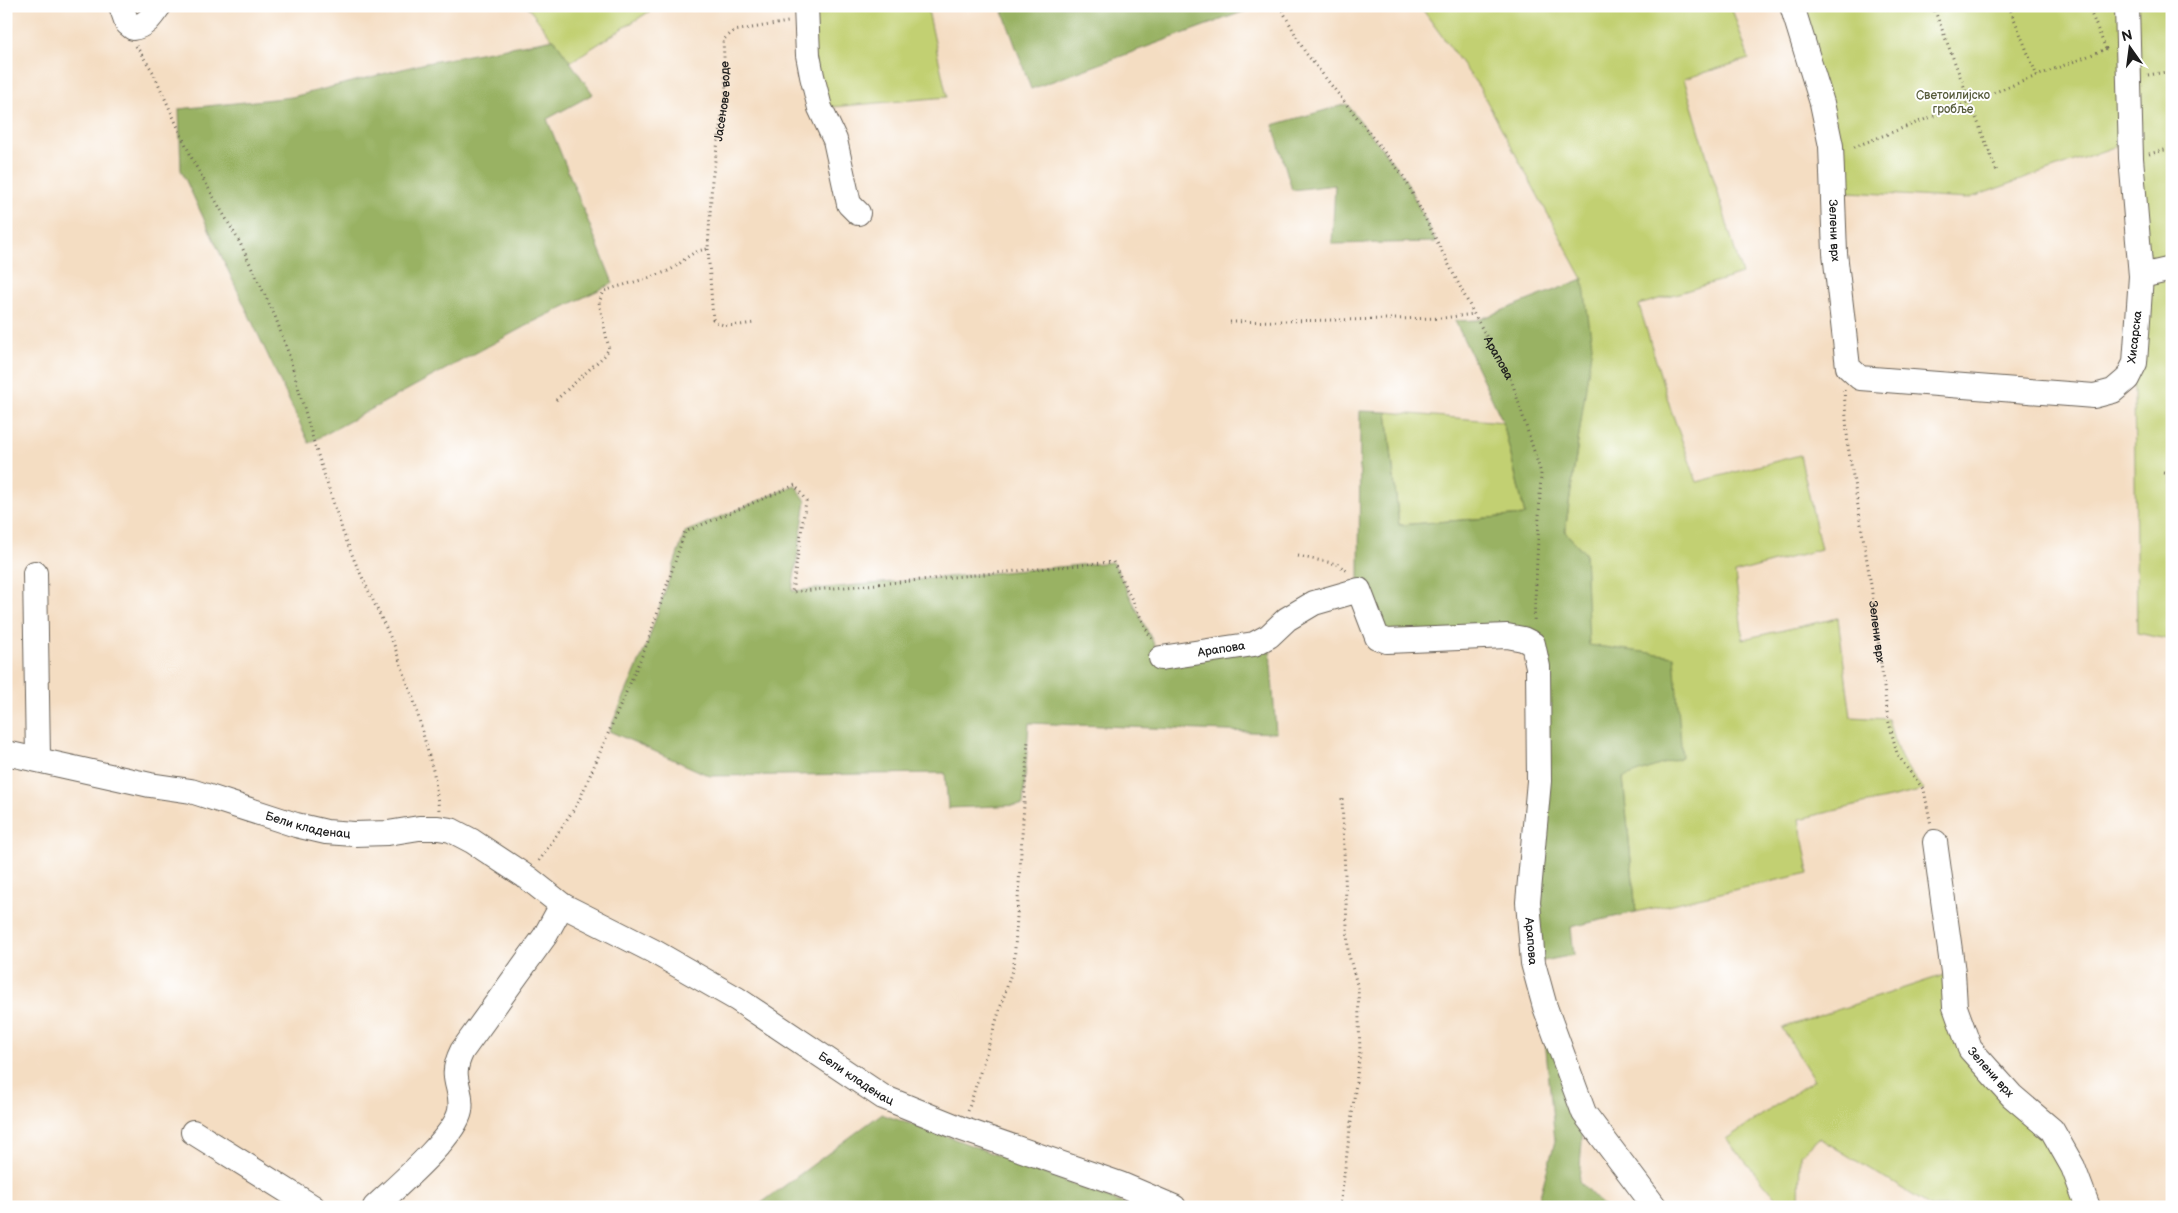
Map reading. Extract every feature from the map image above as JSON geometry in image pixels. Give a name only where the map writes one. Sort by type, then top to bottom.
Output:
[{"type":"street","points":[[121,6],[127,23],[133,28],[141,26],[148,21],[159,6]]},
{"type":"street","name":"Зелени врх","points":[[1792,6],[1822,102],[1831,146],[1835,253],[1848,367]]},
{"type":"street","name":"Хисарска","points":[[1848,367],[1860,378],[2094,396],[2113,392],[2127,378],[2135,363],[2141,276],[2131,158],[2127,6]]},
{"type":"street","points":[[806,13],[808,55],[820,108],[835,140],[849,204],[858,212]]},
{"type":"street","points":[[2141,276],[2172,269]]},
{"type":"street","points":[[35,573],[38,758]]},
{"type":"street","points":[[1358,590],[1377,637],[1387,641],[1507,636],[1523,639],[1533,644]]},
{"type":"street","name":"Арапова","points":[[1161,658],[1254,644],[1269,636],[1287,619],[1314,603],[1358,590]]},
{"type":"street","name":"Арапова","points":[[1533,644],[1538,667],[1539,781],[1528,902],[1533,963],[1544,1007],[1584,1113],[1655,1207]]},
{"type":"street","name":"Бели кладенац","points":[[6,753],[38,758],[150,785],[215,798],[296,825],[326,832],[354,834],[438,828],[451,830],[472,840],[528,878],[562,905],[653,951],[737,999],[883,1097],[962,1129],[1120,1184],[1174,1207]]},
{"type":"street","name":"Зелени врх","points":[[1935,842],[1953,972],[1955,1007],[1970,1049],[2012,1096],[2052,1130],[2073,1167],[2088,1207]]},
{"type":"street","points":[[375,1207],[435,1148],[458,1118],[460,1108],[454,1073],[456,1063],[462,1051],[545,936],[562,905]]},
{"type":"street","points":[[193,1132],[313,1207]]},
{"type":"path","name":"Арапова","points":[[1280,6],[1305,52],[1404,177],[1474,314],[1512,382],[1541,473],[1533,644]]},
{"type":"path","points":[[1933,6],[1997,172]]},
{"type":"path","points":[[2009,6],[2037,76]]},
{"type":"path","points":[[2088,6],[2106,49],[2129,80]]},
{"type":"path","name":"Јасенове воде","points":[[755,323],[724,325],[718,324],[713,319],[708,249],[712,180],[726,90],[723,40],[734,31],[806,13]]},
{"type":"path","points":[[133,28],[136,46],[153,72],[194,163],[240,243],[275,316],[344,532],[355,562],[394,645],[414,702],[436,780],[439,807],[438,828]]},
{"type":"path","points":[[1854,147],[2106,49]]},
{"type":"path","points":[[556,400],[604,356],[609,348],[599,302],[604,291],[669,270],[687,256],[699,250],[708,249]]},
{"type":"path","points":[[1230,322],[1443,318],[1474,314]]},
{"type":"path","name":"Зелени врх","points":[[1848,367],[1843,401],[1848,446],[1871,585],[1888,719],[1897,752],[1924,790],[1935,842]]},
{"type":"path","points":[[2163,473],[2172,474]]},
{"type":"path","points":[[528,878],[578,803],[647,644],[685,532],[795,485],[806,501],[792,592],[1113,562],[1161,658]]},
{"type":"path","points":[[1298,556],[1337,564],[1356,579],[1358,590]]},
{"type":"path","points":[[962,1129],[1014,964],[1028,740]]},
{"type":"path","points":[[1340,1207],[1360,1052],[1358,988],[1348,952],[1342,799]]},
{"type":"green space","points":[[527,6],[658,6],[570,62]]},
{"type":"green space","points":[[806,6],[927,6],[947,97],[820,108]]},
{"type":"green space","points":[[1001,6],[1259,6],[1031,89]]},
{"type":"green space","points":[[1420,6],[1731,6],[1749,59],[1684,79],[1742,274],[1639,305],[1671,410],[1697,482],[1800,455],[1821,549],[1735,573],[1743,639],[1838,618],[1851,717],[1888,719],[1901,757],[1924,790],[1799,819],[1809,873],[1636,912],[1623,778],[1588,645],[1585,553],[1565,532],[1581,421],[1583,279],[1479,87]]},
{"type":"green space","name":"Светоилијско гробље","points":[[1792,6],[2172,6],[2172,640],[2137,633],[2131,141],[1967,199],[1832,191]]},
{"type":"green space","points":[[554,39],[593,94],[547,119],[613,283],[533,322],[309,443],[181,170],[179,109],[292,97],[426,63]]},
{"type":"green space","points":[[1347,104],[1404,177],[1436,242],[1332,244],[1335,185],[1292,190],[1273,125]]},
{"type":"green space","points":[[1583,279],[1592,345],[1565,532],[1585,553],[1589,645],[1674,656],[1682,757],[1623,778],[1636,912],[1571,927],[1574,955],[1533,963],[1533,645],[1387,641],[1359,590],[1360,411],[1387,412],[1399,525],[1525,515],[1503,422],[1455,321],[1478,320]]},
{"type":"green space","points":[[1387,412],[1503,422],[1525,515],[1399,525]]},
{"type":"green space","points":[[795,485],[806,501],[792,591],[1113,562],[1161,658],[1269,636],[1276,733],[1029,723],[1023,805],[948,808],[945,773],[710,776],[609,731],[647,644],[685,532]]},
{"type":"green space","points":[[1533,963],[1584,1113],[1579,1181],[1604,1207],[1537,1207],[1555,1141],[1544,1029]]},
{"type":"green space","points":[[1953,972],[1970,1049],[2052,1130],[2088,1207],[1932,1207],[1819,1138],[1800,1155],[1799,1207],[1784,1207],[1726,1139],[1814,1080],[1782,1028]]},
{"type":"green space","points":[[881,1114],[952,1138],[1132,1207],[756,1207]]}]
